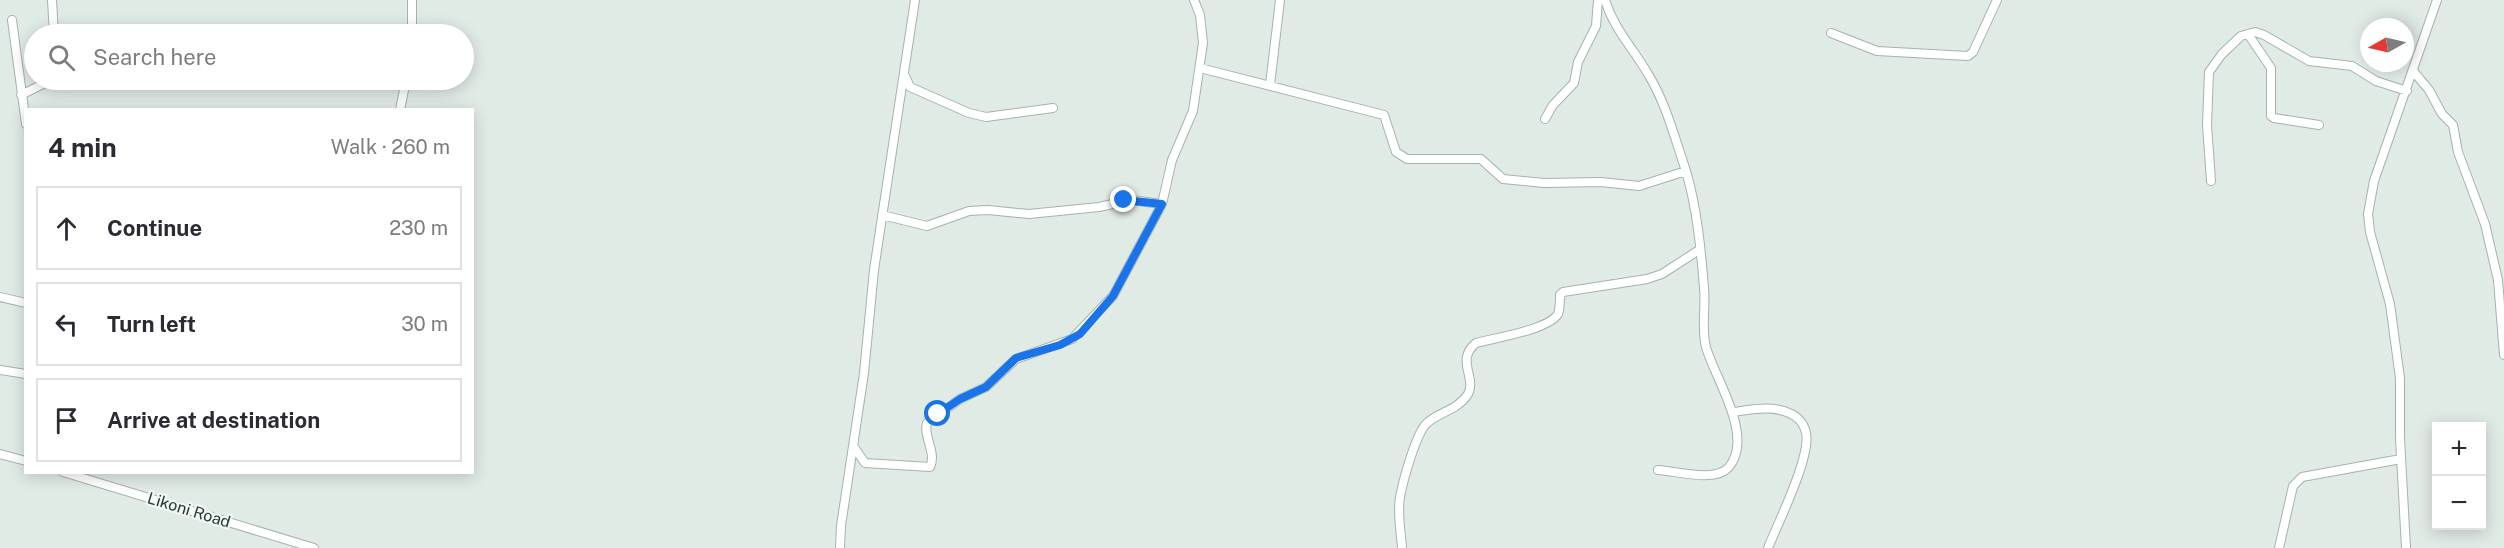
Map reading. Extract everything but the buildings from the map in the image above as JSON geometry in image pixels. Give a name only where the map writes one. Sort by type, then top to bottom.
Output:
[{"type":"street","points":[[52,0],[53,24]]},
{"type":"street","points":[[412,0],[412,24]]},
{"type":"street","points":[[840,548],[882,215],[915,0]]},
{"type":"street","points":[[854,447],[865,463],[930,467],[932,460],[927,423],[960,399],[986,387],[1016,358],[1060,345],[1080,334],[1113,296],[1162,204],[1172,159],[1192,111],[1203,43],[1200,15],[1194,0]]},
{"type":"street","points":[[1270,85],[1280,0]]},
{"type":"street","points":[[1545,119],[1553,105],[1574,83],[1578,62],[1596,26],[1598,0]]},
{"type":"street","points":[[1605,0],[1623,40],[1648,74],[1657,92],[1686,171],[1704,289],[1707,348],[1733,412],[1736,447],[1728,468],[1721,473],[1708,475],[1658,470]]},
{"type":"street","points":[[1831,33],[1878,51],[1968,56],[1973,52],[1997,0]]},
{"type":"street","points":[[2406,548],[2401,459],[2400,378],[2395,334],[2368,214],[2374,181],[2414,72],[2437,0]]},
{"type":"street","points":[[12,20],[24,112]]},
{"type":"street","points":[[2248,34],[2271,68],[2271,116],[2319,125]]},
{"type":"street","points":[[2211,181],[2207,125],[2209,72],[2222,54],[2241,36],[2264,35],[2309,61],[2352,66],[2376,81],[2407,91]]},
{"type":"street","points":[[1200,69],[1270,85],[1384,116],[1396,152],[1407,159],[1481,159],[1503,178],[1544,183],[1601,182],[1639,186],[1686,171]]},
{"type":"street","points":[[904,72],[910,87],[969,113],[986,117],[1053,108]]},
{"type":"street","points":[[2414,72],[2429,90],[2442,114],[2453,125],[2458,152],[2485,224],[2498,280],[2504,355]]},
{"type":"street","points":[[21,95],[31,90]]},
{"type":"street","points":[[400,108],[404,90]]},
{"type":"street","points":[[882,215],[927,226],[969,211],[987,210],[1029,214],[1107,206],[1131,200],[1162,204]]},
{"type":"street","points":[[1402,548],[1400,498],[1420,431],[1428,422],[1460,404],[1467,395],[1470,389],[1466,356],[1469,348],[1476,343],[1535,328],[1553,318],[1558,314],[1560,295],[1563,292],[1647,279],[1662,274],[1699,250]]},
{"type":"street","points":[[0,297],[24,303]]},
{"type":"street","points":[[0,370],[24,374]]},
{"type":"street","points":[[1733,412],[1770,409],[1787,412],[1800,419],[1806,433],[1806,449],[1796,480],[1768,548]]},
{"type":"street","points":[[0,454],[24,461]]},
{"type":"street","points":[[2278,548],[2293,486],[2302,477],[2401,459]]},
{"type":"street","name":"Likoni Road","points":[[70,474],[314,548]]},
{"type":"route","points":[[938,414],[960,399],[986,387],[1016,358],[1060,345],[1080,334],[1095,315],[1107,305],[1162,204],[1124,200]]}]
